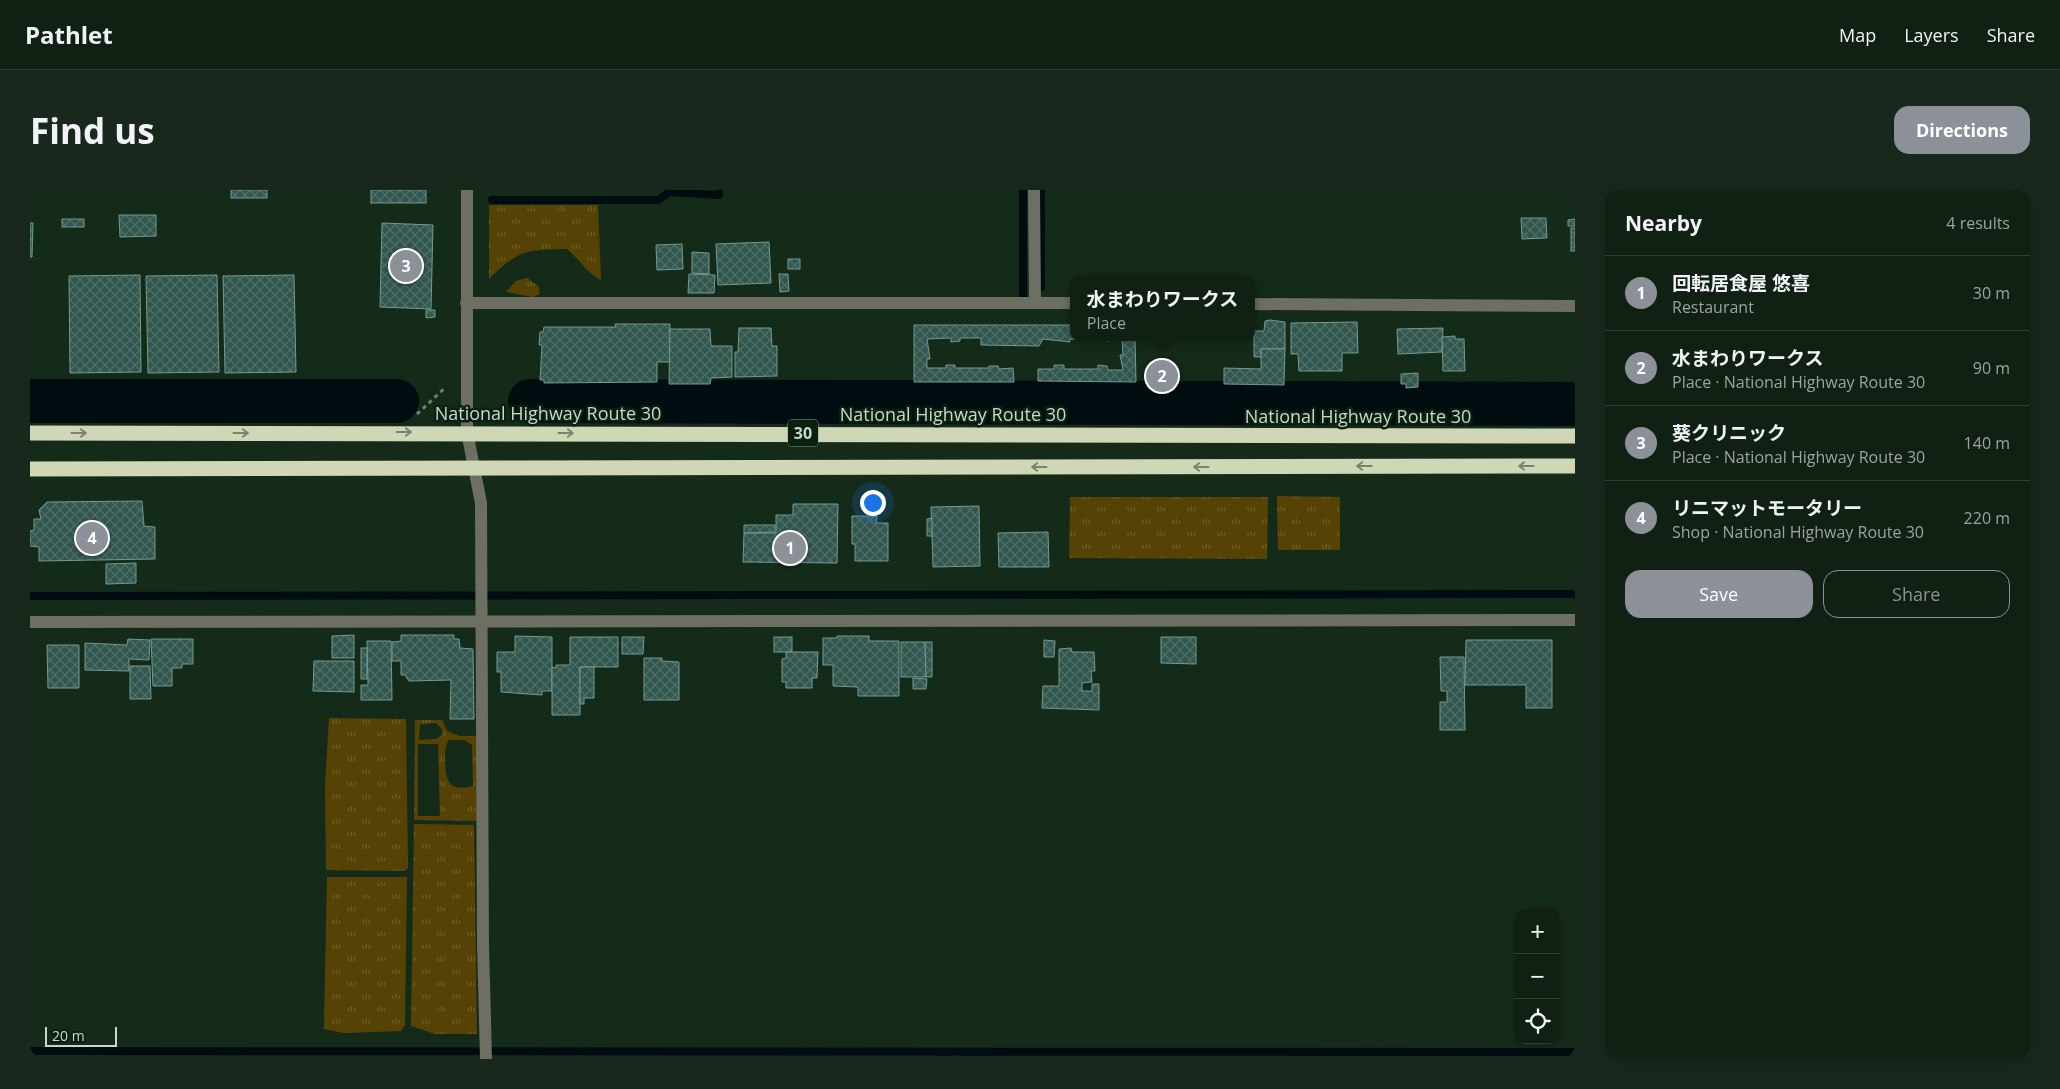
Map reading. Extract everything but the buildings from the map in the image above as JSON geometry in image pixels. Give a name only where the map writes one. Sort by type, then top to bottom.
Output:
[{"type":"highway","name":"National Highway Route 30","points":[[30,433],[467,432],[1575,436]]},
{"type":"highway","name":"30","points":[[30,469],[1575,466]]},
{"type":"street","points":[[468,190],[466,303],[467,432],[481,503],[486,1055]]},
{"type":"street","points":[[1034,190],[1035,302]]},
{"type":"street","points":[[466,303],[1070,303]]},
{"type":"street","points":[[1255,304],[1575,306]]},
{"type":"street","points":[[30,622],[1575,620]]},
{"type":"path","points":[[416,415],[446,387]]},
{"type":"green space","points":[[489,205],[598,205],[601,280],[593,275],[567,249],[524,253],[508,262],[489,279]]},
{"type":"green space","points":[[527,278],[538,286],[540,294],[533,297],[506,292],[516,281]]},
{"type":"green space","points":[[1277,496],[1340,497],[1340,550],[1278,550]]},
{"type":"green space","points":[[1070,497],[1268,497],[1267,559],[1069,558]]},
{"type":"green space","points":[[329,718],[406,719],[408,868],[405,871],[326,870],[325,786]]},
{"type":"green space","points":[[415,720],[442,720],[447,731],[459,736],[477,736],[477,821],[414,820]],"holes":[[[436,723],[442,729],[442,735],[436,739],[419,740],[420,724]],[[449,740],[464,740],[472,745],[473,786],[465,788],[454,787],[448,780],[445,762]],[[418,744],[438,744],[440,816],[418,816]]]},
{"type":"green space","points":[[414,824],[474,825],[477,1034],[435,1034],[411,1026]]},
{"type":"green space","points":[[327,877],[407,877],[405,1025],[401,1031],[344,1033],[324,1029]]},
{"type":"waterway","points":[[492,200],[658,200],[670,192],[719,195],[719,190]]},
{"type":"waterway","points":[[1023,190],[1023,295]]},
{"type":"waterway","points":[[1041,190],[1041,287]]},
{"type":"waterway","points":[[30,401],[397,401]]},
{"type":"waterway","points":[[530,401],[1575,404]]},
{"type":"waterway","points":[[30,596],[1575,594]]},
{"type":"waterway","points":[[30,1051],[1575,1052]]},
{"type":"place","name":"葵クリニック","points":[[406,266]]},
{"type":"place","name":"水まわりワークス","points":[[1162,376]]},
{"type":"place","name":"リニマットモータリー","points":[[92,538]]},
{"type":"place","name":"回転居食屋 悠喜","points":[[790,548]]}]
